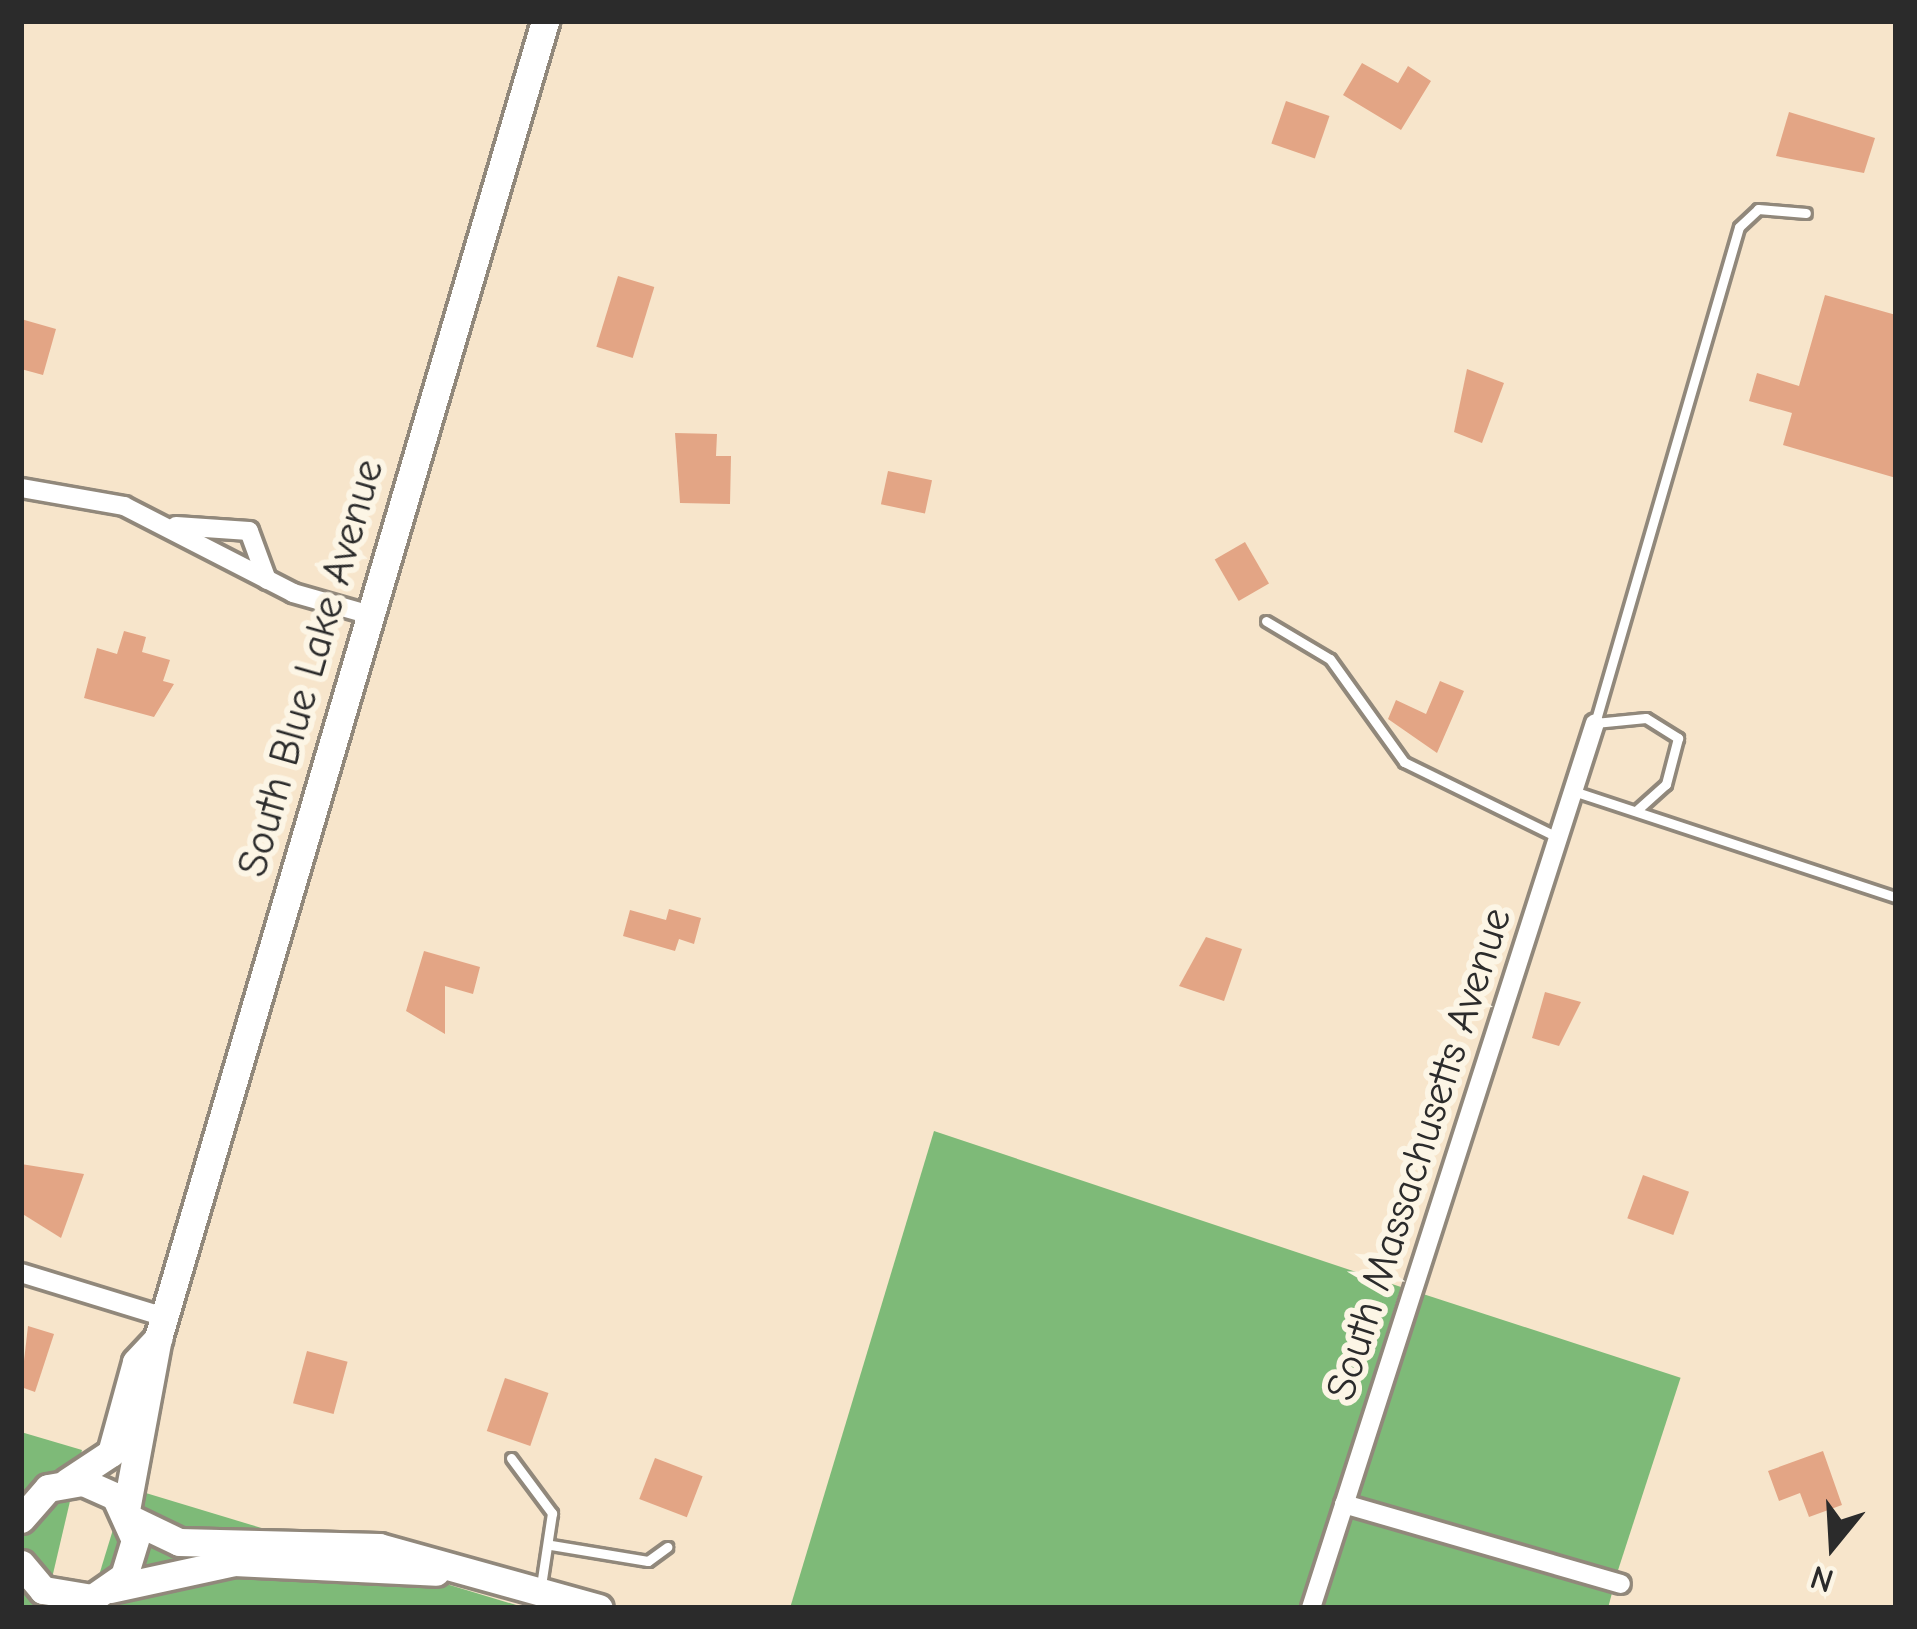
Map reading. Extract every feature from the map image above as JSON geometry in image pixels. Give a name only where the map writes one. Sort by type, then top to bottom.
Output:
[{"type":"main road","name":"South Blue Lake Avenue","points":[[94,1598],[132,1559],[128,1515],[162,1328],[545,21]]},
{"type":"main road","name":"South Blue Lake Avenue","points":[[21,1519],[45,1489],[111,1453],[136,1362],[162,1328]]},
{"type":"main road","points":[[45,1489],[100,1487],[128,1515],[179,1541],[379,1546],[599,1608]]},
{"type":"main road","points":[[26,1571],[58,1598],[94,1598],[234,1562],[458,1571]]},
{"type":"main road","points":[[26,1571],[34,1608]]},
{"type":"street","points":[[21,488],[176,526],[249,531],[266,580]]},
{"type":"street","points":[[176,526],[266,580],[371,615]]},
{"type":"street","name":"South Massachusetts Avenue","points":[[1311,1608],[1562,839],[1595,723]]},
{"type":"street","points":[[21,1273],[162,1328]]},
{"type":"street","points":[[1344,1504],[1622,1584]]},
{"type":"lane","points":[[1638,809],[1666,784],[1678,738],[1646,718],[1595,723],[1738,227],[1758,209],[1805,213]]},
{"type":"lane","points":[[1266,621],[1330,659],[1404,761],[1562,839]]},
{"type":"lane","points":[[1576,792],[1896,897]]},
{"type":"lane","points":[[511,1458],[544,1493],[550,1545],[540,1591]]},
{"type":"lane","points":[[550,1545],[648,1561],[667,1547]]},
{"type":"green space","points":[[934,1131],[1401,1287],[1300,1608],[790,1608]]},
{"type":"green space","points":[[1420,1293],[1681,1378],[1615,1580],[1354,1496]]},
{"type":"green space","points":[[21,1432],[82,1450],[45,1608],[21,1608]]},
{"type":"green space","points":[[126,1487],[526,1608],[89,1608]]},
{"type":"green space","points":[[1350,1518],[1612,1593],[1608,1608],[1321,1608]]},
{"type":"building","points":[[1362,63],[1398,83],[1408,66],[1431,81],[1401,130],[1343,95]]},
{"type":"building","points":[[1286,101],[1329,116],[1315,159],[1271,144]]},
{"type":"building","points":[[1789,112],[1875,138],[1864,173],[1776,156]]},
{"type":"building","points":[[618,276],[654,287],[633,358],[596,347]]},
{"type":"building","points":[[1825,295],[1896,315],[1896,478],[1783,445],[1792,413],[1749,401],[1757,373],[1799,386]]},
{"type":"building","points":[[21,319],[56,329],[43,375],[21,369]]},
{"type":"building","points":[[1467,369],[1504,383],[1482,443],[1454,432]]},
{"type":"building","points":[[675,433],[717,434],[716,456],[731,456],[730,504],[680,503]]},
{"type":"building","points":[[888,471],[932,480],[925,514],[881,504]]},
{"type":"building","points":[[1245,542],[1269,584],[1239,601],[1215,560]]},
{"type":"building","points":[[124,631],[146,637],[142,652],[170,660],[163,681],[174,684],[154,717],[84,698],[97,648],[117,654]]},
{"type":"building","points":[[1440,681],[1464,691],[1437,753],[1388,719],[1396,700],[1426,714]]},
{"type":"building","points":[[669,909],[701,918],[694,944],[679,939],[675,951],[623,936],[630,910],[666,920]]},
{"type":"building","points":[[1206,937],[1242,949],[1224,1001],[1179,986]]},
{"type":"building","points":[[424,951],[480,967],[473,994],[445,986],[445,1034],[406,1011]]},
{"type":"building","points":[[1545,992],[1581,1002],[1559,1046],[1532,1038]]},
{"type":"building","points":[[21,1164],[84,1174],[61,1238],[21,1213]]},
{"type":"building","points":[[1643,1175],[1689,1192],[1673,1235],[1627,1218]]},
{"type":"building","points":[[28,1326],[54,1334],[35,1392],[21,1387]]},
{"type":"building","points":[[307,1351],[348,1362],[334,1414],[293,1403]]},
{"type":"building","points":[[505,1378],[548,1393],[530,1446],[487,1431]]},
{"type":"building","points":[[1823,1451],[1842,1505],[1809,1517],[1800,1493],[1779,1501],[1768,1471]]},
{"type":"building","points":[[655,1458],[703,1476],[687,1517],[639,1499]]}]
